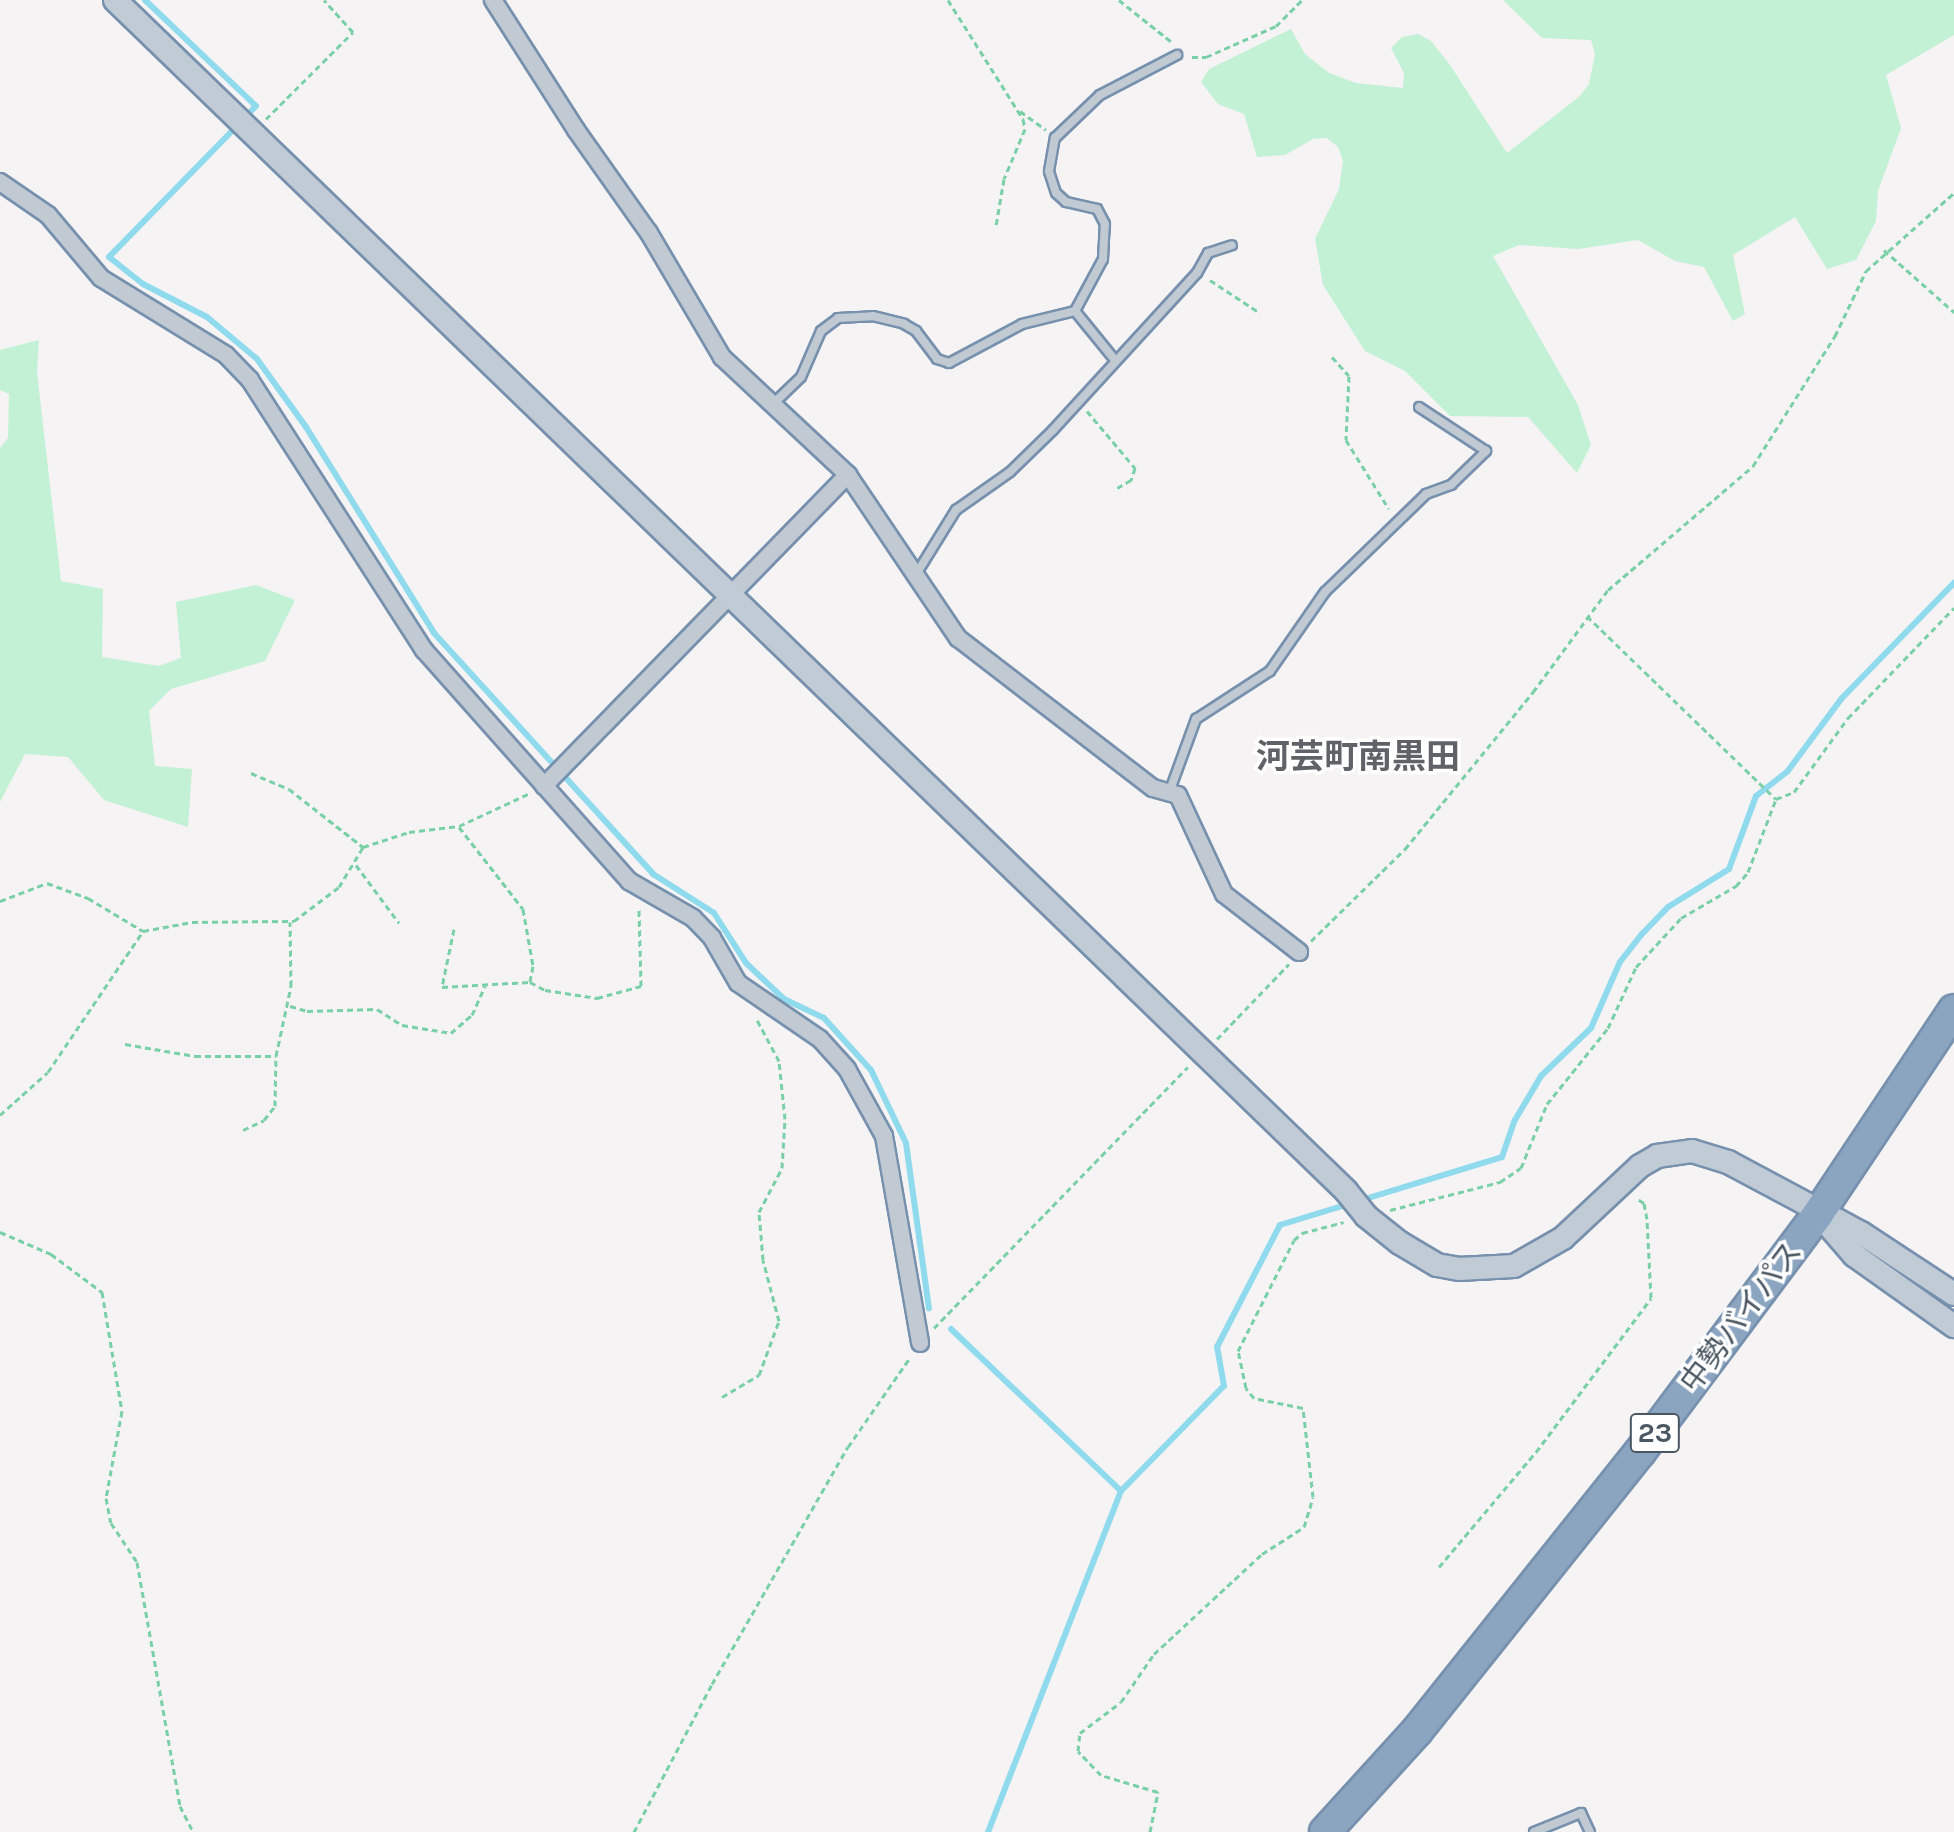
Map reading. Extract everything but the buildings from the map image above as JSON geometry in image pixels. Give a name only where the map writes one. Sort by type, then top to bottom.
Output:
[{"type":"highway","name":"中勢バイパス","points":[[1325,1832],[1417,1731],[1640,1452],[1818,1214],[1954,1010]]},
{"type":"street","points":[[115,0],[1346,1191],[1366,1216],[1437,1265],[1514,1266],[1563,1238],[1640,1166],[1657,1156],[1692,1151],[1728,1162],[1818,1214],[1882,1244],[1954,1294]]},
{"type":"street","points":[[493,0],[576,130],[649,233],[722,357],[848,475],[914,577],[976,655],[1153,788],[1170,790],[1192,817],[1206,863],[1224,894],[1299,952]]},
{"type":"street","points":[[0,182],[48,215],[101,278],[208,341],[250,380],[424,650],[547,782],[645,894],[693,918],[712,938],[738,983],[820,1039],[871,1108],[889,1158],[920,1343]]},
{"type":"street","points":[[547,782],[727,594],[848,475]]},
{"type":"street","points":[[1818,1214],[1854,1255],[1954,1326]]},
{"type":"lane","points":[[774,403],[801,377],[821,331],[838,318],[873,316],[904,324],[916,331],[937,359],[949,363],[1022,324],[1075,311],[1103,259],[1105,224],[1097,209],[1066,202],[1056,193],[1049,171],[1055,138],[1100,95],[1177,55]]},
{"type":"lane","points":[[914,577],[956,510],[1010,472],[1077,404],[1197,273],[1208,253],[1232,245]]},
{"type":"lane","points":[[1075,311],[1115,360]]},
{"type":"lane","points":[[1170,790],[1196,719],[1270,671],[1319,600],[1426,494],[1451,485],[1486,451],[1419,407]]},
{"type":"lane","points":[[1534,1832],[1581,1813],[1590,1832]]},
{"type":"path","points":[[252,133],[353,32],[324,0]]},
{"type":"path","points":[[948,0],[1019,111],[1025,129],[1004,179],[996,226]]},
{"type":"path","points":[[1119,0],[1164,33],[1177,55],[1206,57],[1276,26],[1302,0]]},
{"type":"path","points":[[1019,111],[1055,138]]},
{"type":"path","points":[[634,1832],[712,1684],[848,1447],[920,1343],[1299,952],[1405,849],[1533,692],[1587,616],[1642,557],[1753,466],[1835,336],[1857,283],[1884,250],[1954,193]]},
{"type":"path","points":[[1884,250],[1954,312]]},
{"type":"path","points":[[1197,273],[1260,313]]},
{"type":"path","points":[[1332,357],[1349,376],[1346,440],[1399,521]]},
{"type":"path","points":[[1077,404],[1129,455],[1135,475],[1117,488]]},
{"type":"path","points":[[1150,1832],[1158,1792],[1101,1775],[1078,1751],[1080,1733],[1121,1702],[1154,1654],[1262,1554],[1304,1527],[1313,1497],[1303,1408],[1254,1398],[1246,1388],[1238,1351],[1294,1240],[1302,1233],[1500,1182],[1521,1168],[1547,1104],[1608,1028],[1636,967],[1681,918],[1736,886],[1748,872],[1776,799],[1794,792],[1848,718],[1954,608]]},
{"type":"path","points":[[1587,616],[1776,799]]},
{"type":"path","points":[[251,773],[289,789],[363,847]]},
{"type":"path","points":[[0,901],[47,883],[88,898],[143,931],[192,922],[290,921],[328,898],[355,865],[363,847],[409,832],[459,826],[547,782]]},
{"type":"path","points":[[459,826],[523,909],[533,966],[530,982]]},
{"type":"path","points":[[355,865],[399,923]]},
{"type":"path","points":[[454,929],[442,987],[530,982],[587,998],[641,986],[637,923],[645,894]]},
{"type":"path","points":[[243,1130],[264,1120],[275,1106],[276,1056],[289,1006],[290,921]]},
{"type":"path","points":[[0,1115],[48,1072],[143,931]]},
{"type":"path","points":[[722,1397],[759,1375],[779,1321],[763,1260],[759,1212],[782,1168],[786,1146],[779,1061],[738,983]]},
{"type":"path","points":[[289,1006],[307,1011],[377,1009],[402,1025],[451,1033],[472,1015],[485,986]]},
{"type":"path","points":[[125,1044],[195,1056],[276,1056]]},
{"type":"path","points":[[1439,1567],[1536,1452],[1651,1298],[1644,1203],[1630,1199]]},
{"type":"path","points":[[0,1232],[51,1254],[102,1292],[122,1411],[106,1498],[111,1523],[137,1562],[180,1806],[193,1832]]},
{"type":"green space","points":[[1503,0],[1954,0],[1954,35],[1886,75],[1901,128],[1878,191],[1876,221],[1856,260],[1827,269],[1795,217],[1733,255],[1745,314],[1733,321],[1704,267],[1675,261],[1638,240],[1578,249],[1519,245],[1493,256],[1578,405],[1591,445],[1577,473],[1528,417],[1450,416],[1405,371],[1365,351],[1323,285],[1315,239],[1339,189],[1343,161],[1338,147],[1327,138],[1313,139],[1285,155],[1257,157],[1244,114],[1218,104],[1201,82],[1209,69],[1291,29],[1305,54],[1329,73],[1356,83],[1403,88],[1404,73],[1391,48],[1402,37],[1418,34],[1431,41],[1450,65],[1507,153],[1580,96],[1589,84],[1595,54],[1591,40],[1542,38]]},
{"type":"green space","points":[[39,340],[37,372],[61,581],[103,589],[102,657],[159,666],[181,658],[176,602],[256,585],[295,600],[265,661],[171,689],[149,711],[155,766],[192,769],[188,827],[104,800],[68,757],[25,754],[0,802],[0,448],[8,438],[9,394],[0,390],[0,350]]},
{"type":"waterway","points":[[145,0],[256,106],[246,116]]},
{"type":"waterway","points":[[232,131],[109,257],[143,284],[207,317],[257,359],[306,427],[434,633],[653,874],[714,913],[746,963],[784,999],[824,1018],[871,1070],[906,1143],[929,1308]]},
{"type":"waterway","points":[[988,1832],[1121,1491],[1224,1386],[1217,1347],[1280,1225],[1502,1157],[1515,1120],[1541,1076],[1591,1028],[1620,962],[1642,934],[1668,907],[1729,869],[1756,796],[1787,772],[1842,698],[1954,583]]},
{"type":"waterway","points":[[951,1329],[1121,1491]]},
{"type":"district","name":"河芸町南黒田","points":[[1358,758]]}]
